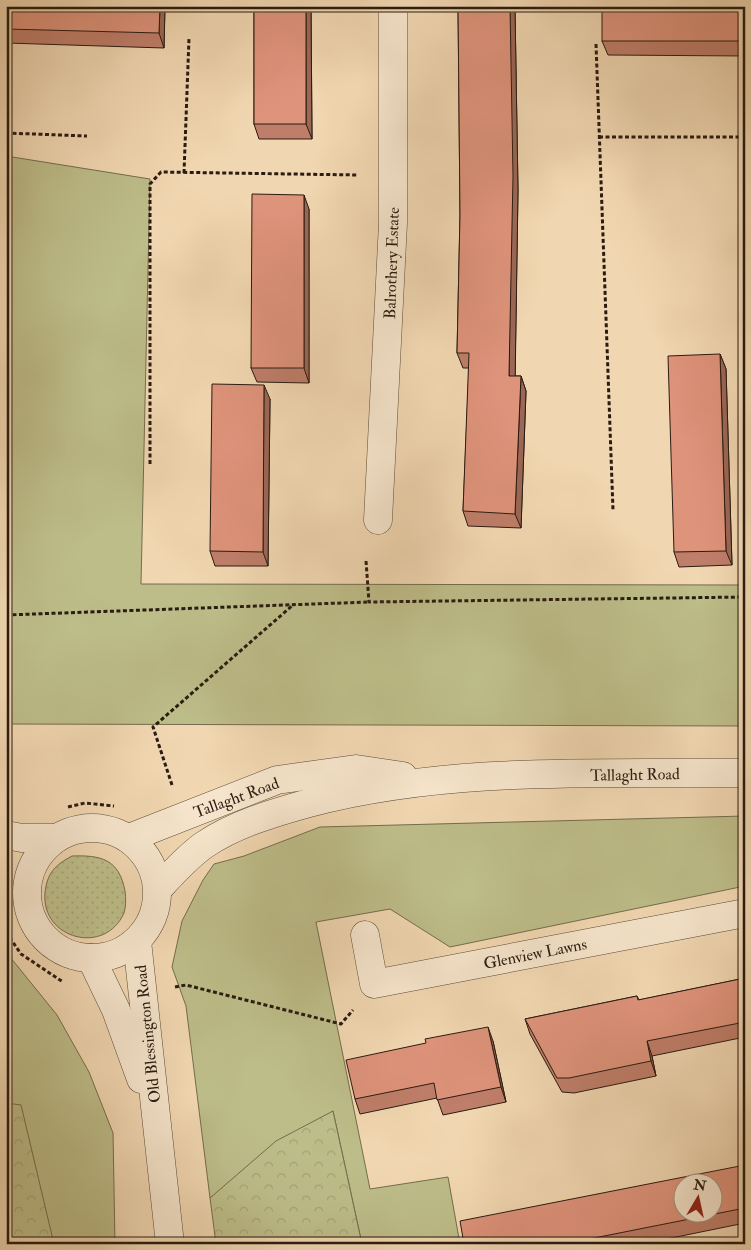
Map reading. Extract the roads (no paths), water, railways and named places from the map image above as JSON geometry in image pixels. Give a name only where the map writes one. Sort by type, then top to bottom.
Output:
[{"type":"street","name":"Balrothery Estate","points":[[378,520],[393,223],[393,6]]},
{"type":"street","name":"Tallaght Road","points":[[129,838],[277,780],[356,769],[436,780]]},
{"type":"street","name":"Tallaght Road","points":[[158,889],[203,846],[246,824],[279,811],[351,792],[436,780],[578,774],[745,773]]},
{"type":"street","points":[[85,828],[104,828],[129,838],[139,847],[150,861],[158,889],[155,912],[148,927],[137,941],[121,951],[106,957],[91,958],[73,955],[52,944],[39,931],[16,892],[28,876],[42,850],[55,838],[69,831],[85,828]]},
{"type":"street","points":[[6,835],[22,838],[55,838]]},
{"type":"street","name":"Glenview Lawns","points":[[365,935],[374,984],[745,913]]},
{"type":"street","name":"Old Blessington Road","points":[[137,941],[170,1244]]},
{"type":"street","name":"Old Blessington Road","points":[[91,958],[116,1010],[157,1128]]}]
